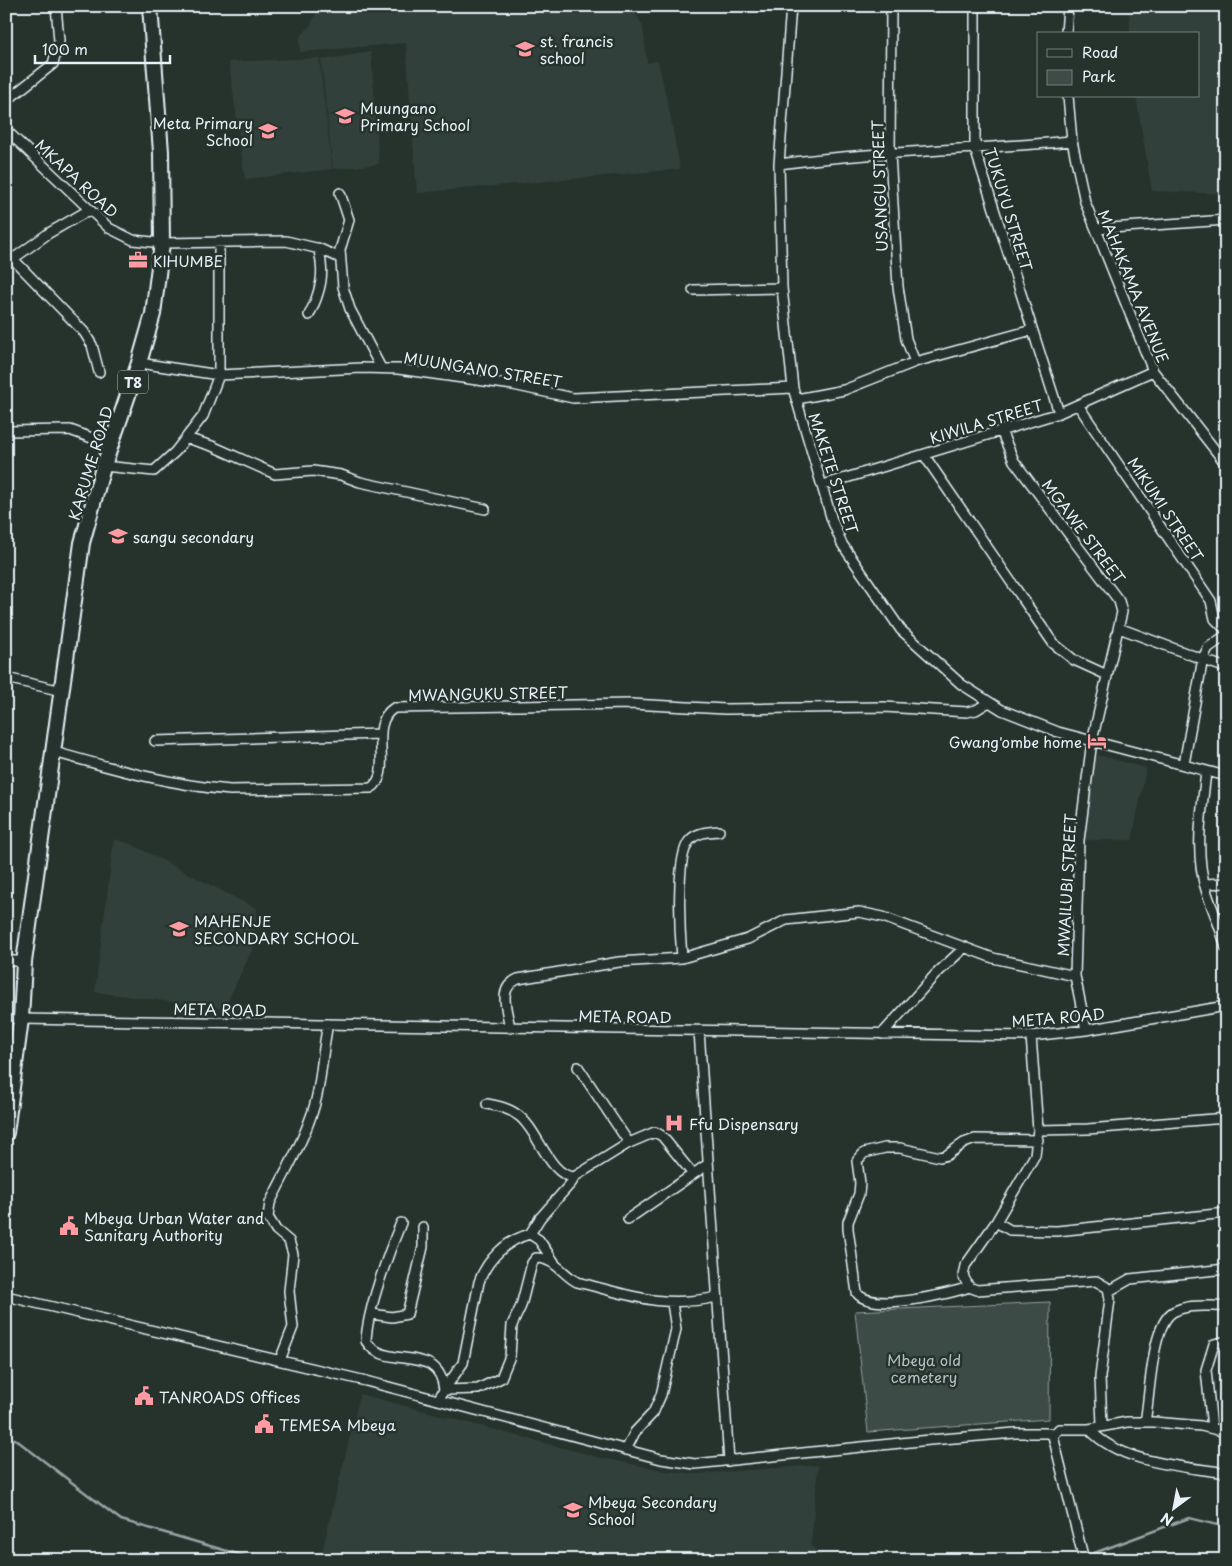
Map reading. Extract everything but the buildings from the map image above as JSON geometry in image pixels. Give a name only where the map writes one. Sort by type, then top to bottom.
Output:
[{"type":"highway","name":"KARUME ROAD","points":[[54,752],[82,543],[103,466],[139,363],[153,314],[162,243],[161,152],[150,6]]},
{"type":"highway","name":"T8","points":[[6,1133],[21,1019],[24,962],[54,752]]},
{"type":"street","points":[[6,101],[53,64],[59,41],[56,6]]},
{"type":"street","name":"MAKETE STREET","points":[[792,6],[779,164],[782,288],[793,388],[832,520],[842,544],[901,630],[961,684],[1002,710],[1058,732],[1226,776]]},
{"type":"street","name":"USANGU STREET","points":[[892,6],[890,154],[898,287],[906,339],[915,362]]},
{"type":"street","name":"TUKUYU STREET","points":[[975,6],[975,150],[1058,413]]},
{"type":"street","points":[[1066,32],[1068,6]]},
{"type":"street","name":"MAHAKAMA AVENUE","points":[[1068,98],[1072,141],[1086,202],[1153,371],[1226,464]]},
{"type":"street","name":"MKAPA ROAD","points":[[6,130],[89,210],[110,228],[133,240],[162,243],[219,241],[286,242],[318,248],[340,258]]},
{"type":"street","points":[[779,164],[834,156],[975,150],[1072,141]]},
{"type":"street","points":[[340,193],[348,220],[340,258],[343,287],[350,308],[381,368]]},
{"type":"street","points":[[89,210],[10,256],[84,332],[92,345],[99,372]]},
{"type":"street","points":[[1096,229],[1226,220]]},
{"type":"street","points":[[103,466],[154,471],[175,452],[203,416],[218,375],[219,241]]},
{"type":"street","points":[[309,315],[322,279],[323,267],[318,248]]},
{"type":"street","points":[[692,290],[782,288]]},
{"type":"street","points":[[797,399],[844,390],[915,362],[1032,330]]},
{"type":"street","name":"MUUNGANO STREET","points":[[139,363],[218,375],[381,368],[437,372],[573,398],[793,388]]},
{"type":"street","name":"KIWILA STREET","points":[[823,485],[1058,413],[1153,371]]},
{"type":"street","name":"MIKUMI STREET","points":[[1078,405],[1211,600],[1215,619],[1226,630]]},
{"type":"street","points":[[6,431],[70,430],[111,445]]},
{"type":"street","name":"MGAWE STREET","points":[[1001,431],[1014,461],[1119,601],[1122,612],[1092,742]]},
{"type":"street","points":[[186,438],[212,446],[275,474],[312,471],[341,475],[360,482],[485,509]]},
{"type":"street","points":[[924,455],[1053,643],[1074,660],[1107,675]]},
{"type":"street","points":[[1118,628],[1226,668]]},
{"type":"street","points":[[1184,764],[1203,658],[1208,648],[1226,635]]},
{"type":"street","points":[[6,678],[62,690]]},
{"type":"street","name":"MWANGUKU STREET","points":[[54,752],[181,784],[208,788],[230,790],[371,788],[377,784],[380,774],[382,723],[389,711],[394,708],[631,704],[725,709],[884,707],[967,712],[976,710],[989,702]]},
{"type":"street","points":[[155,741],[381,734]]},
{"type":"street","name":"MWAILUBI STREET","points":[[1086,1030],[1075,976],[1079,840],[1092,742]]},
{"type":"street","points":[[1206,772],[1199,832],[1204,884],[1226,948]]},
{"type":"street","points":[[682,958],[680,930],[684,850],[692,838],[699,834],[719,831]]},
{"type":"street","points":[[1204,884],[1226,883]]},
{"type":"street","points":[[510,1028],[505,990],[509,983],[518,979],[619,962],[682,958],[748,939],[786,920],[841,913],[859,912],[883,917],[993,958],[1075,976]]},
{"type":"street","points":[[882,1034],[935,975],[964,947]]},
{"type":"street","points":[[6,960],[24,962]]},
{"type":"street","name":"META ROAD","points":[[21,1019],[1031,1036],[1086,1030],[1226,1006]]},
{"type":"street","points":[[280,1360],[293,1327],[289,1291],[294,1254],[289,1241],[276,1230],[268,1217],[270,1203],[310,1120],[320,1082],[328,1024]]},
{"type":"street","points":[[699,1031],[728,1461]]},
{"type":"street","points":[[1031,1036],[1038,1135],[1031,1165],[996,1222],[972,1253],[963,1271],[964,1282],[969,1287],[977,1290],[1096,1281],[1108,1288],[1100,1377],[1102,1425]]},
{"type":"street","points":[[578,1067],[628,1142]]},
{"type":"street","points":[[486,1104],[501,1107],[520,1117],[556,1169],[562,1174],[574,1177]]},
{"type":"street","points":[[969,1287],[923,1299],[875,1301],[860,1297],[857,1293],[848,1222],[859,1194],[860,1184],[857,1161],[864,1153],[885,1148],[900,1148],[940,1157],[976,1139],[1226,1118]]},
{"type":"street","points":[[438,1400],[463,1363],[482,1272],[507,1245],[518,1237],[530,1234],[540,1218],[572,1182],[574,1177],[628,1142],[658,1132],[692,1173]]},
{"type":"street","points":[[628,1219],[671,1191],[692,1173],[708,1164]]},
{"type":"street","points":[[996,1222],[1010,1230],[1057,1231],[1226,1213]]},
{"type":"street","points":[[401,1223],[389,1250],[366,1338],[367,1344],[380,1352],[424,1361],[435,1367],[441,1375],[444,1390]]},
{"type":"street","points":[[372,1314],[392,1317],[407,1314],[423,1247],[423,1227]]},
{"type":"street","points":[[530,1234],[539,1240],[554,1262],[568,1277],[577,1282],[647,1301],[696,1302],[717,1297]]},
{"type":"street","points":[[444,1390],[478,1389],[501,1378],[510,1356],[512,1325],[526,1288],[532,1263],[539,1258],[554,1262]]},
{"type":"street","points":[[1109,1291],[1130,1279],[1226,1269]]},
{"type":"street","points":[[6,1296],[280,1360],[661,1459],[695,1464],[968,1437],[1049,1433],[1053,1436],[1084,1560]]},
{"type":"street","points":[[626,1450],[635,1432],[652,1413],[661,1395],[676,1329],[672,1303]]},
{"type":"street","points":[[1145,1422],[1152,1369],[1160,1333],[1166,1319],[1173,1312],[1191,1306],[1226,1306]]},
{"type":"street","points":[[1212,1428],[1206,1370],[1214,1344],[1226,1341]]},
{"type":"street","points":[[1053,1436],[1059,1429],[1089,1429],[1102,1425],[1145,1422],[1212,1428],[1226,1432]]},
{"type":"street","points":[[1089,1429],[1103,1442],[1136,1455],[1226,1473]]},
{"type":"shaded area","points":[[319,6],[632,6],[643,27],[647,63],[658,61],[680,169],[417,193],[406,43],[300,52],[300,37],[311,25]]},
{"type":"shaded area","points":[[1129,6],[1226,6],[1226,194],[1152,191],[1136,98],[1200,98],[1200,32],[1130,32]]},
{"type":"shaded area","points":[[371,52],[379,164],[333,169],[321,60]]},
{"type":"shaded area","points":[[319,58],[332,169],[245,179],[229,62]]},
{"type":"shaded area","points":[[1094,754],[1146,768],[1132,840],[1085,840]]},
{"type":"shaded area","name":"MAHENJE SECONDARY SCHOOL","points":[[114,839],[131,844],[257,909],[253,948],[224,1009],[95,992]]},
{"type":"shaded area","name":"Mbeya Secondary School","points":[[360,1394],[597,1457],[666,1471],[697,1474],[818,1465],[811,1546],[827,1560],[326,1560],[321,1557]]},
{"type":"green space","name":"Mbeya old cemetery","points":[[1050,1302],[1049,1419],[868,1432],[855,1311]]},
{"type":"waterway","points":[[6,1440],[15,1439],[121,1520],[258,1560]]},
{"type":"waterway","points":[[1086,1556],[1189,1518],[1226,1527]]},
{"type":"place","name":"st. francis school","points":[[525,49]]},
{"type":"place","name":"Muungano Primary School","points":[[345,116]]},
{"type":"place","name":"Meta Primary School","points":[[268,131]]},
{"type":"place","name":"KIHUMBE","points":[[138,260]]},
{"type":"place","name":"sangu secondary","points":[[118,536]]},
{"type":"place","name":"Gwang'ombe home","points":[[1097,741]]},
{"type":"place","name":"MAHENJE SECONDARY SCHOOL","points":[[179,929]]},
{"type":"place","name":"Ffu Dispensary","points":[[674,1123]]},
{"type":"place","name":"Mbeya Urban Water and Sanitary Authority","points":[[69,1226]]},
{"type":"place","name":"TANROADS Offices","points":[[144,1396]]},
{"type":"place","name":"TEMESA Mbeya","points":[[264,1424]]},
{"type":"place","name":"Mbeya Secondary School","points":[[573,1510]]}]
